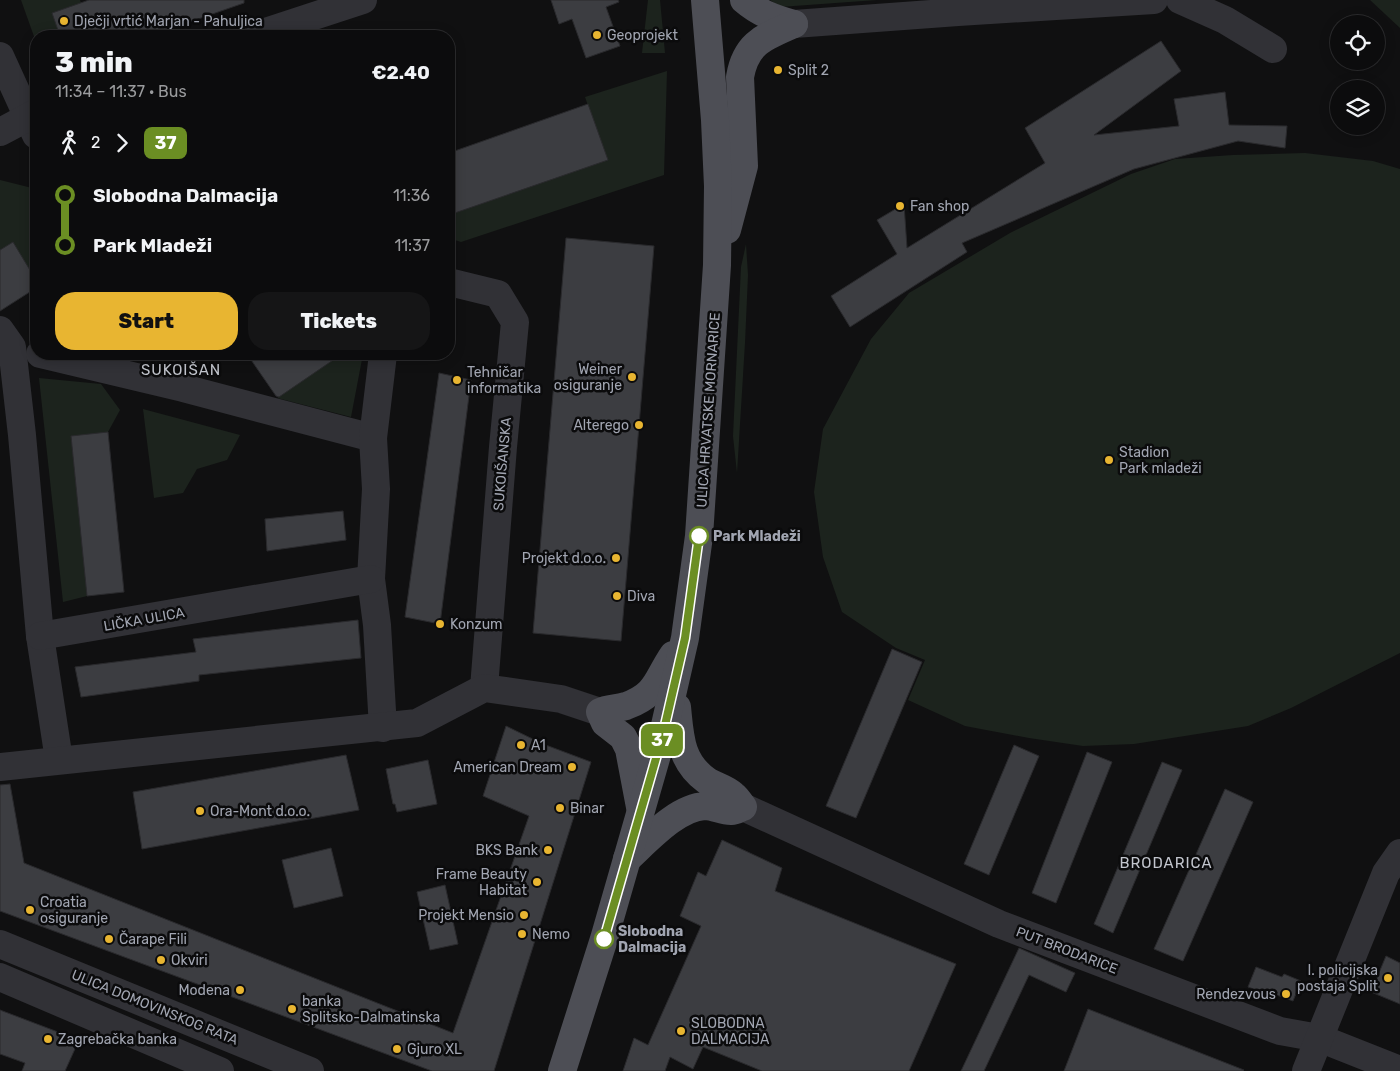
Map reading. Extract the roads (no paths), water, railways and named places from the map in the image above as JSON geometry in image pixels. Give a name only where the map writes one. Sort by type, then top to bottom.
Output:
[{"type":"main road","name":"ULICA HRVATSKE MORNARICE","points":[[562,1071],[604,939],[663,734],[685,638],[699,536],[717,266],[718,186],[715,120],[705,0]]},
{"type":"main road","points":[[744,0],[753,8],[769,17],[794,24]]},
{"type":"main road","points":[[717,266],[744,166],[740,77],[742,62],[747,53],[768,35],[794,24]]},
{"type":"main road","points":[[641,812],[629,749],[623,738],[605,723],[600,712],[608,708],[615,709],[641,699],[655,688],[666,666],[685,638]]},
{"type":"main road","points":[[627,859],[678,815],[704,806],[717,807],[731,812],[743,807],[733,795],[706,780],[694,770],[687,759],[680,742],[675,684]]},
{"type":"street","points":[[794,24],[932,13],[1154,0]]},
{"type":"street","points":[[1180,0],[1225,20],[1273,49]]},
{"type":"street","points":[[270,30],[355,1]]},
{"type":"street","points":[[0,56],[30,116]]},
{"type":"street","points":[[0,132],[30,123]]},
{"type":"street","name":"SUKOIŠANSKA","points":[[455,283],[498,294],[515,322],[484,688]]},
{"type":"street","points":[[16,343],[22,435],[40,636],[59,760]]},
{"type":"street","points":[[65,360],[183,388],[373,438]]},
{"type":"street","points":[[382,360],[373,438],[376,489],[371,579],[377,626],[383,728]]},
{"type":"street","name":"LIČKA ULICA","points":[[40,636],[371,579]]},
{"type":"street","points":[[0,767],[417,723],[484,688],[561,699],[600,712]]},
{"type":"street","name":"PUT BRODARICE","points":[[743,807],[999,924],[1280,1031],[1319,1038],[1400,1070]]},
{"type":"street","points":[[1306,1071],[1386,873],[1400,853]]},
{"type":"street","name":"ULICA DOMOVINSKOG RATA","points":[[0,944],[310,1071]]},
{"type":"street","points":[[0,977],[220,1071]]},
{"type":"place","name":"Dječji vrtić Marjan - Pahuljica","points":[[64,21]]},
{"type":"place","name":"Geoprojekt","points":[[597,35]]},
{"type":"place","name":"Split 2","points":[[778,70]]},
{"type":"place","name":"Fan shop","points":[[900,206]]},
{"type":"place","name":"Weiner osiguranje","points":[[632,377]]},
{"type":"place","name":"Tehničar informatika","points":[[457,380]]},
{"type":"place","name":"Alterego","points":[[639,425]]},
{"type":"place","name":"Stadion Park mladeži","points":[[1109,460]]},
{"type":"place","name":"Park Mladeži","points":[[699,536]]},
{"type":"place","name":"Projekt d.o.o.","points":[[616,558]]},
{"type":"place","name":"Diva","points":[[617,596]]},
{"type":"place","name":"Konzum","points":[[440,624]]},
{"type":"place","name":"A1","points":[[521,745]]},
{"type":"place","name":"American Dream","points":[[572,767]]},
{"type":"place","name":"Binar","points":[[560,808]]},
{"type":"place","name":"Ora-Mont d.o.o.","points":[[200,811]]},
{"type":"place","name":"BKS Bank","points":[[548,850]]},
{"type":"place","name":"Frame Beauty Habitat","points":[[537,882]]},
{"type":"place","name":"Croatia osiguranje","points":[[30,910]]},
{"type":"place","name":"Projekt Mensio","points":[[524,915]]},
{"type":"place","name":"Nemo","points":[[522,934]]},
{"type":"place","name":"Čarape Fili","points":[[109,939]]},
{"type":"place","name":"Slobodna Dalmacija","points":[[604,939]]},
{"type":"place","name":"Okviri","points":[[161,960]]},
{"type":"place","name":"I. policijska postaja Split","points":[[1388,978]]},
{"type":"place","name":"Modena","points":[[240,990]]},
{"type":"place","name":"Rendezvous","points":[[1286,994]]},
{"type":"place","name":"banka Splitsko-Dalmatinska","points":[[292,1009]]},
{"type":"place","name":"SLOBODNA DALMACIJA","points":[[681,1031]]},
{"type":"place","name":"Zagrebačka banka","points":[[48,1039]]},
{"type":"place","name":"Gjuro XL","points":[[397,1049]]},
{"type":"district","name":"SUKOIŠAN","points":[[181,370]]},
{"type":"district","name":"BRODARICA","points":[[1166,863]]}]
